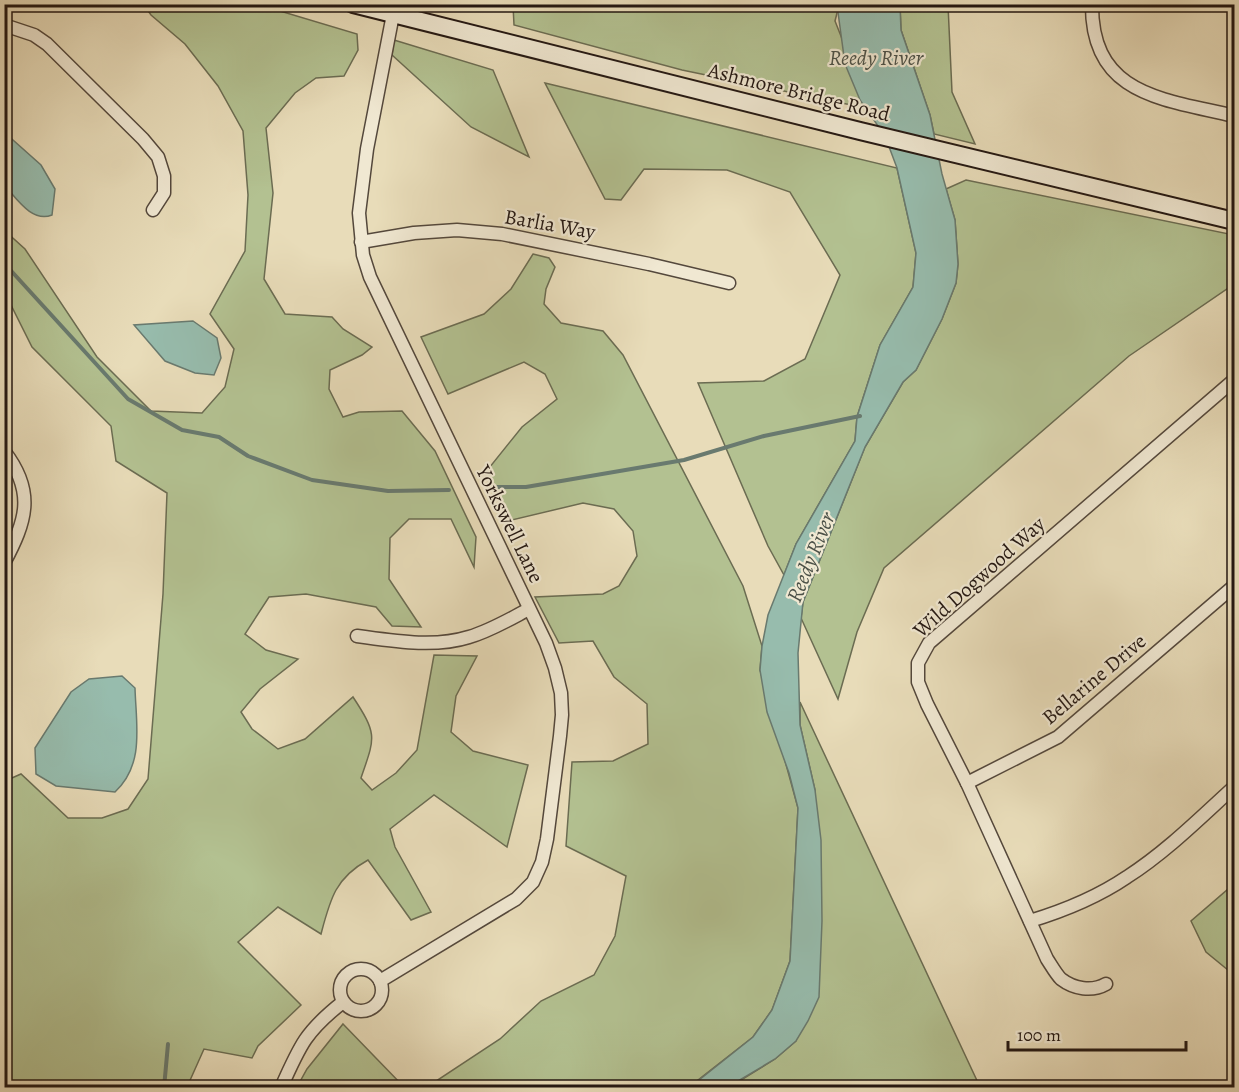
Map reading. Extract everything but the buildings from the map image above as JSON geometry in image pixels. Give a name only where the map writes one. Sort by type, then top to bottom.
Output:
[{"type":"main road","name":"Ashmore Bridge Road","points":[[353,4],[394,9],[860,131],[1234,221]]},
{"type":"street","points":[[1092,4],[1092,26],[1101,54],[1115,73],[1147,95],[1234,116]]},
{"type":"street","name":"Yorkswell Lane","points":[[380,981],[516,899],[533,882],[542,862],[548,839],[562,714],[561,693],[555,668],[370,277],[361,242],[358,213],[367,149],[394,9]]},
{"type":"street","points":[[4,25],[34,35],[47,44],[143,139],[158,157],[164,176],[164,193],[153,210]]},
{"type":"street","name":"Barlia Way","points":[[361,242],[414,233],[456,230],[502,234],[638,261],[729,283]]},
{"type":"street","name":"Wild Dogwood Way","points":[[1106,984],[1096,990],[1078,987],[1061,978],[1047,959],[967,783],[927,704],[918,682],[918,663],[925,647],[1234,380]]},
{"type":"street","points":[[4,452],[12,461],[22,485],[24,514],[22,526],[4,563]]},
{"type":"street","name":"Bellarine Drive","points":[[967,783],[1058,737],[1234,586]]},
{"type":"street","points":[[357,636],[394,641],[446,642],[468,638],[486,631],[529,609]]},
{"type":"street","points":[[1030,921],[1058,911],[1126,878],[1147,863],[1234,788]]},
{"type":"street","points":[[352,971],[372,972],[380,981],[381,997],[373,1008],[360,1012],[353,1010],[343,1002],[340,987],[345,977],[352,971]]},
{"type":"street","points":[[281,1088],[305,1037],[343,1002]]},
{"type":"shaded area","points":[[144,5],[260,5],[357,34],[358,50],[344,76],[316,78],[295,93],[266,128],[273,193],[264,279],[285,314],[332,317],[343,329],[372,347],[362,355],[330,370],[329,389],[343,417],[359,412],[402,411],[435,451],[476,537],[474,567],[451,519],[409,519],[390,538],[389,579],[421,627],[392,626],[376,607],[306,594],[269,597],[245,634],[266,650],[298,659],[260,689],[241,712],[252,729],[278,749],[305,739],[353,697],[367,720],[372,736],[361,778],[372,790],[396,773],[417,750],[434,655],[477,656],[456,696],[451,732],[473,751],[528,765],[507,847],[434,795],[390,829],[395,847],[431,912],[411,920],[368,860],[341,882],[331,900],[321,934],[278,907],[238,942],[301,1005],[258,1046],[252,1058],[204,1049],[187,1087],[5,1087],[5,781],[21,774],[68,818],[102,818],[128,809],[148,779],[163,594],[167,493],[116,461],[111,426],[32,347],[5,293],[5,231],[25,249],[97,357],[151,411],[202,413],[225,387],[234,349],[210,314],[245,251],[248,195],[243,131],[218,86],[185,44],[151,15]]},
{"type":"shaded area","points":[[513,5],[839,5],[835,21],[850,59],[880,111],[682,70],[514,25]]},
{"type":"shaded area","points":[[900,5],[948,5],[952,92],[975,144],[934,134],[930,115],[901,30]]},
{"type":"shaded area","points":[[394,40],[493,70],[529,157],[471,127],[392,55]]},
{"type":"shaded area","points":[[545,83],[897,168],[916,253],[913,287],[880,345],[857,417],[855,441],[796,544],[784,575],[768,546],[698,383],[764,381],[805,359],[840,275],[790,192],[727,170],[644,169],[621,200],[605,199]]},
{"type":"shaded area","points":[[966,180],[1234,235],[1234,284],[1129,356],[884,568],[857,632],[838,699],[801,618],[803,602],[865,447],[903,382],[916,370],[942,319],[956,283],[958,264],[955,220],[946,189]]},
{"type":"shaded area","points":[[533,254],[549,258],[555,267],[546,289],[544,304],[561,323],[603,331],[623,355],[743,586],[762,646],[760,670],[798,808],[790,961],[772,1010],[753,1037],[689,1087],[427,1087],[500,1039],[541,1001],[594,975],[615,936],[626,876],[566,846],[572,762],[613,761],[648,744],[647,704],[614,677],[593,641],[559,643],[535,597],[603,594],[619,586],[637,556],[633,531],[614,509],[583,503],[512,520],[485,473],[522,427],[557,399],[545,374],[524,362],[448,394],[421,337],[484,314],[511,289]]},
{"type":"shaded area","points":[[800,702],[980,1087],[728,1088],[775,1059],[796,1041],[815,790],[800,725]]},
{"type":"shaded area","points":[[1234,884],[1234,975],[1206,952],[1191,921]]},
{"type":"shaded area","points":[[343,1024],[404,1087],[297,1087],[307,1069]]},
{"type":"water","name":"Reedy River","points":[[837,5],[900,5],[901,30],[930,115],[942,174],[955,220],[958,264],[956,283],[942,319],[916,370],[903,382],[865,447],[803,602],[798,653],[800,725],[815,790],[821,840],[822,921],[819,997],[796,1041],[775,1059],[728,1087],[689,1088],[753,1037],[772,1010],[790,961],[798,808],[789,773],[767,712],[760,670],[762,646],[768,615],[796,544],[855,441],[857,417],[880,345],[913,287],[916,253],[897,168],[885,136],[860,100],[845,64]]},
{"type":"water","points":[[4,132],[41,165],[55,189],[52,215],[45,217],[32,213],[5,186]]},
{"type":"water","points":[[193,321],[217,338],[221,358],[214,375],[195,373],[165,361],[134,325]]},
{"type":"water","points":[[122,676],[135,688],[137,730],[135,757],[125,781],[115,792],[56,786],[36,774],[35,748],[71,692],[89,679]]},
{"type":"waterway","points":[[4,263],[128,399],[182,430],[219,437],[248,456],[312,480],[388,491],[449,490]]},
{"type":"waterway","points":[[497,487],[526,487],[684,460],[764,436],[860,416]]},
{"type":"waterway","points":[[164,1088],[168,1044]]}]
